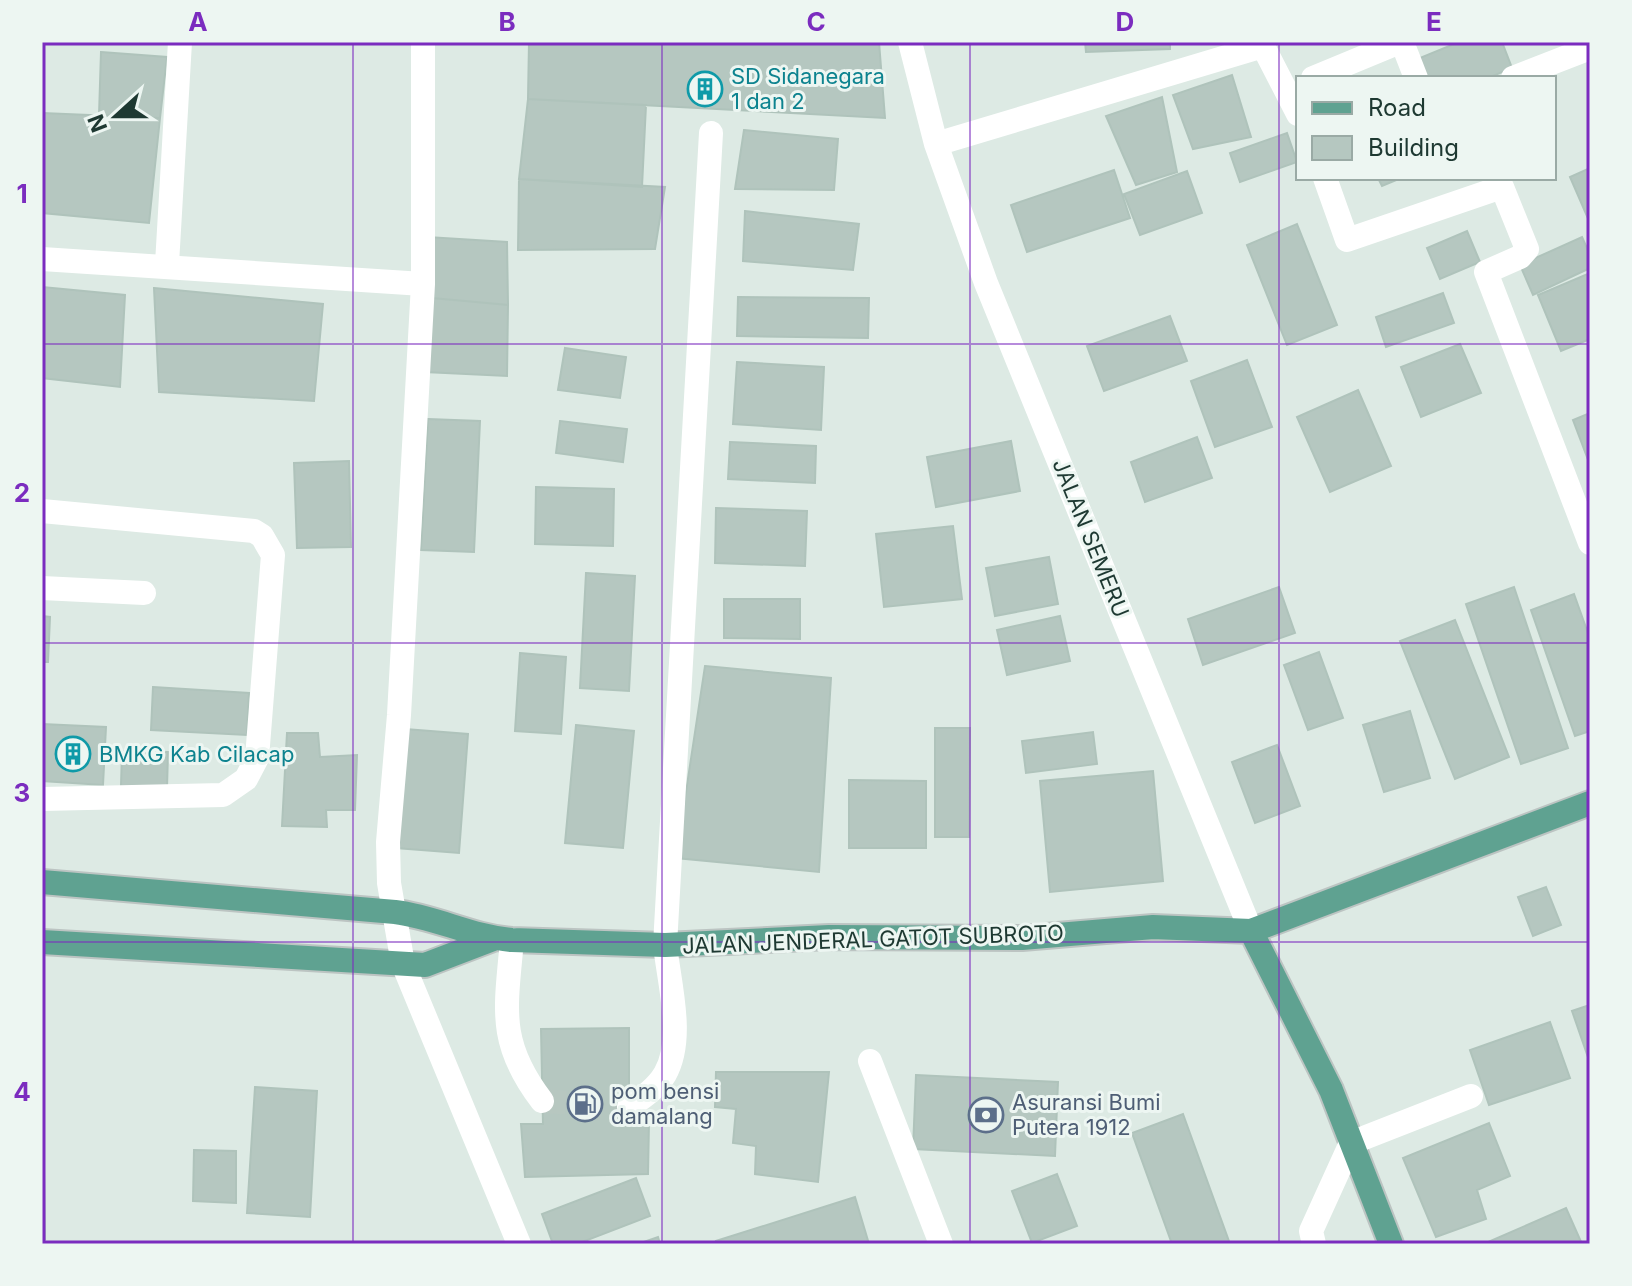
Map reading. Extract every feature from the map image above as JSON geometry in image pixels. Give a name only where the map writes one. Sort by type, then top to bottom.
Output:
[{"type":"main road","points":[[1391,1244],[1331,1090],[1251,931],[1590,803]]},
{"type":"main road","name":"JALAN JENDERAL GATOT SUBROTO","points":[[42,882],[427,915],[503,939],[665,945],[829,937],[1022,938],[1153,927],[1251,931]]},
{"type":"main road","name":"JALAN JENDERAL GATOT SUBROTO","points":[[42,942],[425,965],[503,939]]},
{"type":"street","points":[[167,264],[180,42]]},
{"type":"street","points":[[423,42],[423,284],[399,715],[388,842],[389,883],[403,964],[519,1244]]},
{"type":"street","name":"JALAN SEMERU","points":[[910,42],[936,144],[986,283],[1251,931]]},
{"type":"street","points":[[1318,76],[1401,42],[1415,76]]},
{"type":"street","points":[[936,144],[1256,45],[1263,46],[1292,87]]},
{"type":"street","points":[[1518,76],[1590,48]]},
{"type":"street","points":[[629,1107],[653,1090],[667,1072],[674,1033],[665,945],[711,133]]},
{"type":"street","points":[[1326,180],[1347,240],[1502,187],[1527,249],[1520,257],[1486,272],[1590,543]]},
{"type":"street","points":[[42,259],[167,264],[315,279],[423,284]]},
{"type":"street","points":[[42,511],[254,531],[262,536],[273,555],[257,758],[246,779],[223,795],[42,799]]},
{"type":"street","points":[[42,588],[144,593]]},
{"type":"street","points":[[503,939],[505,1018],[515,1061],[542,1101]]},
{"type":"street","points":[[870,1061],[941,1244]]},
{"type":"street","points":[[1314,1244],[1311,1231],[1351,1143],[1471,1096]]},
{"type":"building","name":"SD Sidanegara 1 dan 2","points":[[529,42],[879,42],[885,118],[528,99]]},
{"type":"building","points":[[1085,42],[1170,42],[1170,49],[1086,52]]},
{"type":"building","points":[[1459,42],[1502,42],[1512,68],[1493,76],[1421,76],[1415,60]]},
{"type":"building","points":[[101,52],[167,57],[160,118],[99,115]]},
{"type":"building","points":[[1232,75],[1251,137],[1193,149],[1173,95]]},
{"type":"building","points":[[1162,97],[1177,172],[1136,185],[1106,116]]},
{"type":"building","points":[[528,99],[646,105],[642,187],[519,179]]},
{"type":"building","points":[[42,113],[160,118],[149,223],[42,213]]},
{"type":"building","points":[[744,130],[838,139],[834,190],[735,189]]},
{"type":"building","points":[[1287,133],[1296,162],[1240,182],[1230,153]]},
{"type":"building","points":[[1590,168],[1590,223],[1570,177]]},
{"type":"building","points":[[1114,170],[1130,218],[1027,252],[1011,205]]},
{"type":"building","points":[[1187,171],[1202,213],[1140,235],[1124,194]]},
{"type":"building","points":[[519,179],[665,187],[655,249],[518,250]]},
{"type":"building","points":[[1379,180],[1396,180],[1382,186]]},
{"type":"building","points":[[745,211],[859,224],[853,270],[743,261]]},
{"type":"building","points":[[1297,224],[1337,325],[1287,345],[1247,245]]},
{"type":"building","points":[[1467,231],[1480,262],[1440,279],[1427,248]]},
{"type":"building","points":[[427,237],[507,242],[508,305],[432,298]]},
{"type":"building","points":[[1582,237],[1590,255],[1590,268],[1533,295],[1520,265]]},
{"type":"building","points":[[1590,273],[1590,339],[1561,351],[1538,295]]},
{"type":"building","points":[[42,287],[125,295],[120,387],[42,378]]},
{"type":"building","points":[[154,288],[323,304],[314,401],[159,392]]},
{"type":"building","points":[[1443,293],[1454,323],[1386,347],[1376,317]]},
{"type":"building","points":[[738,297],[869,298],[868,338],[737,336]]},
{"type":"building","points":[[432,298],[508,305],[507,376],[425,372]]},
{"type":"building","points":[[1170,316],[1187,361],[1104,391],[1087,346]]},
{"type":"building","points":[[1460,344],[1481,393],[1421,417],[1401,367]]},
{"type":"building","points":[[565,348],[626,357],[620,398],[558,390]]},
{"type":"building","points":[[1247,360],[1272,427],[1215,447],[1191,381]]},
{"type":"building","points":[[737,362],[824,367],[821,430],[733,424]]},
{"type":"building","points":[[1358,390],[1391,466],[1330,492],[1297,417]]},
{"type":"building","points":[[1590,413],[1590,465],[1573,420]]},
{"type":"building","points":[[428,419],[480,421],[474,552],[421,550]]},
{"type":"building","points":[[560,421],[627,429],[623,462],[556,453]]},
{"type":"building","points":[[1197,437],[1212,478],[1145,502],[1131,462]]},
{"type":"building","points":[[1011,441],[1020,491],[936,507],[927,457]]},
{"type":"building","points":[[730,442],[816,446],[815,483],[728,479]]},
{"type":"building","points":[[349,461],[351,547],[297,548],[294,463]]},
{"type":"building","points":[[536,487],[614,489],[613,546],[535,544]]},
{"type":"building","points":[[716,508],[807,511],[805,566],[715,563]]},
{"type":"building","points":[[953,526],[962,599],[884,607],[876,534]]},
{"type":"building","points":[[1049,557],[1058,604],[995,616],[986,568]]},
{"type":"building","points":[[586,573],[635,576],[629,691],[580,688]]},
{"type":"building","points":[[1279,587],[1295,633],[1203,665],[1188,619]]},
{"type":"building","points":[[1514,587],[1568,748],[1521,764],[1466,604]]},
{"type":"building","points":[[1574,594],[1590,639],[1590,731],[1575,736],[1531,610]]},
{"type":"building","points":[[724,599],[800,599],[800,639],[724,638]]},
{"type":"building","points":[[42,616],[50,617],[48,662],[42,662]]},
{"type":"building","points":[[1060,616],[1070,661],[1007,675],[997,630]]},
{"type":"building","points":[[1455,620],[1509,757],[1455,779],[1400,641]]},
{"type":"building","points":[[1319,652],[1343,718],[1308,730],[1284,665]]},
{"type":"building","points":[[520,653],[566,657],[561,734],[515,731]]},
{"type":"building","points":[[705,666],[831,678],[819,872],[676,858]]},
{"type":"building","points":[[153,687],[249,693],[247,735],[151,730]]},
{"type":"building","points":[[1410,711],[1430,778],[1384,792],[1363,725]]},
{"type":"building","name":"BMKG Kab Cilacap","points":[[42,724],[106,727],[103,785],[42,781]]},
{"type":"building","points":[[576,725],[634,731],[623,848],[565,843]]},
{"type":"building","points":[[935,728],[970,728],[969,837],[935,837]]},
{"type":"building","points":[[405,729],[468,734],[459,853],[396,848]]},
{"type":"building","points":[[1093,732],[1097,764],[1026,773],[1022,741]]},
{"type":"building","points":[[287,733],[318,733],[320,757],[357,755],[355,810],[326,810],[327,827],[282,826]]},
{"type":"building","points":[[1277,745],[1300,806],[1255,823],[1232,762]]},
{"type":"building","points":[[122,751],[168,752],[167,788],[121,786]]},
{"type":"building","points":[[1153,771],[1163,881],[1050,892],[1040,781]]},
{"type":"building","points":[[849,780],[926,781],[926,848],[849,848]]},
{"type":"building","points":[[1546,887],[1561,925],[1533,936],[1518,897]]},
{"type":"building","points":[[1590,1005],[1590,1063],[1572,1011]]},
{"type":"building","points":[[1550,1022],[1570,1078],[1489,1105],[1470,1050]]},
{"type":"building","name":"pom bensi damalang","points":[[629,1028],[629,1118],[649,1122],[648,1174],[525,1177],[521,1124],[543,1124],[541,1029]]},
{"type":"building","points":[[42,1034],[45,1239],[42,1239]]},
{"type":"building","points":[[716,1072],[829,1072],[818,1182],[755,1174],[756,1146],[733,1143],[736,1109],[715,1107]]},
{"type":"building","name":"Asuransi Bumi Putera 1912","points":[[916,1075],[1058,1082],[1055,1156],[913,1149]]},
{"type":"building","points":[[255,1087],[317,1091],[310,1217],[247,1213]]},
{"type":"building","points":[[1183,1114],[1230,1244],[1172,1244],[1132,1133]]},
{"type":"building","points":[[1489,1123],[1510,1176],[1477,1190],[1486,1219],[1436,1237],[1403,1158]]},
{"type":"building","points":[[194,1150],[236,1151],[236,1203],[193,1201]]},
{"type":"building","points":[[1057,1174],[1077,1226],[1032,1243],[1012,1191]]},
{"type":"building","points":[[636,1178],[650,1216],[577,1244],[553,1244],[542,1214]]},
{"type":"building","points":[[855,1197],[869,1244],[717,1244],[716,1241]]},
{"type":"building","points":[[1566,1208],[1582,1244],[1486,1244],[1486,1243]]},
{"type":"building","points":[[658,1237],[660,1244],[638,1244]]},
{"type":"tunnel","points":[[542,1101],[629,1107]]},
{"type":"place","name":"SD Sidanegara 1 dan 2","points":[[705,89]]},
{"type":"place","name":"BMKG Kab Cilacap","points":[[73,754]]},
{"type":"place","name":"pom bensi damalang","points":[[585,1104]]},
{"type":"place","name":"Asuransi Bumi Putera 1912","points":[[986,1115]]}]
